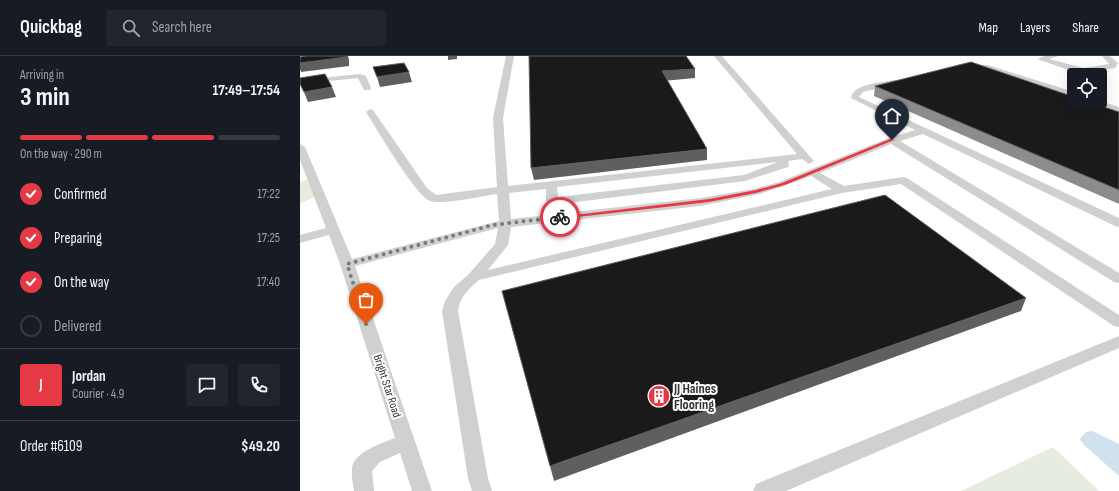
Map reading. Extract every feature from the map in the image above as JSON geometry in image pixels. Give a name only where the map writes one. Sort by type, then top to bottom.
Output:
[{"type":"street","points":[[482,491],[478,478],[450,311],[452,301],[459,290],[474,277],[501,245],[505,223],[498,118],[510,56]]},
{"type":"street","points":[[718,56],[737,76],[805,156],[815,172],[842,190]]},
{"type":"street","points":[[1054,56],[1041,59],[1081,71],[1090,72],[1112,66],[1114,63],[1106,56]]},
{"type":"street","points":[[952,68],[968,65],[988,67],[1067,93]]},
{"type":"street","points":[[300,82],[360,76],[363,78],[367,88]]},
{"type":"street","points":[[906,79],[860,90],[856,93],[855,98],[1119,223]]},
{"type":"street","points":[[1107,106],[1119,110]]},
{"type":"street","points":[[370,112],[423,190],[433,198],[447,198],[551,184],[805,156]]},
{"type":"street","points":[[347,264],[456,234],[505,223],[700,202],[756,192],[815,172],[892,140],[923,131]]},
{"type":"street","points":[[892,140],[1119,278]]},
{"type":"street","name":"Bright Star Road","points":[[301,150],[347,264],[422,491]]},
{"type":"street","points":[[551,184],[552,201],[745,178],[784,165],[780,158]]},
{"type":"street","points":[[685,169],[700,202]]},
{"type":"street","points":[[614,177],[617,193]]},
{"type":"street","points":[[474,277],[842,190],[904,180],[1119,322]]},
{"type":"street","points":[[300,239],[332,230]]},
{"type":"street","points":[[763,491],[1119,342]]},
{"type":"street","points":[[364,491],[362,468],[373,456],[405,442]]},
{"type":"shaded area","points":[[313,178],[320,194],[300,204],[300,182]]},
{"type":"shaded area","points":[[1053,447],[1099,491],[961,491]]},
{"type":"water","points":[[1092,431],[1119,444],[1119,476],[1084,445],[1080,439],[1086,432]]},
{"type":"building","points":[[529,56],[686,56],[695,69],[662,71],[707,149],[531,168]]},
{"type":"building","points":[[300,57],[346,57],[300,63]]},
{"type":"building","points":[[971,62],[1067,95],[1067,108],[1107,108],[1119,112],[1119,190],[875,86]]},
{"type":"building","points":[[404,63],[409,72],[377,77],[373,67]]},
{"type":"building","points":[[325,74],[332,87],[304,92],[300,84],[300,78]]},
{"type":"building","name":"JJ Haines Flooring","points":[[885,195],[1026,298],[550,466],[502,291]]},
{"type":"way so far","points":[[366,324],[347,264],[493,225],[560,217]]},
{"type":"place","name":"JJ Haines Flooring","points":[[659,396]]},
{"type":"route","points":[[560,217],[718,199],[756,192],[784,184],[892,140]]}]
